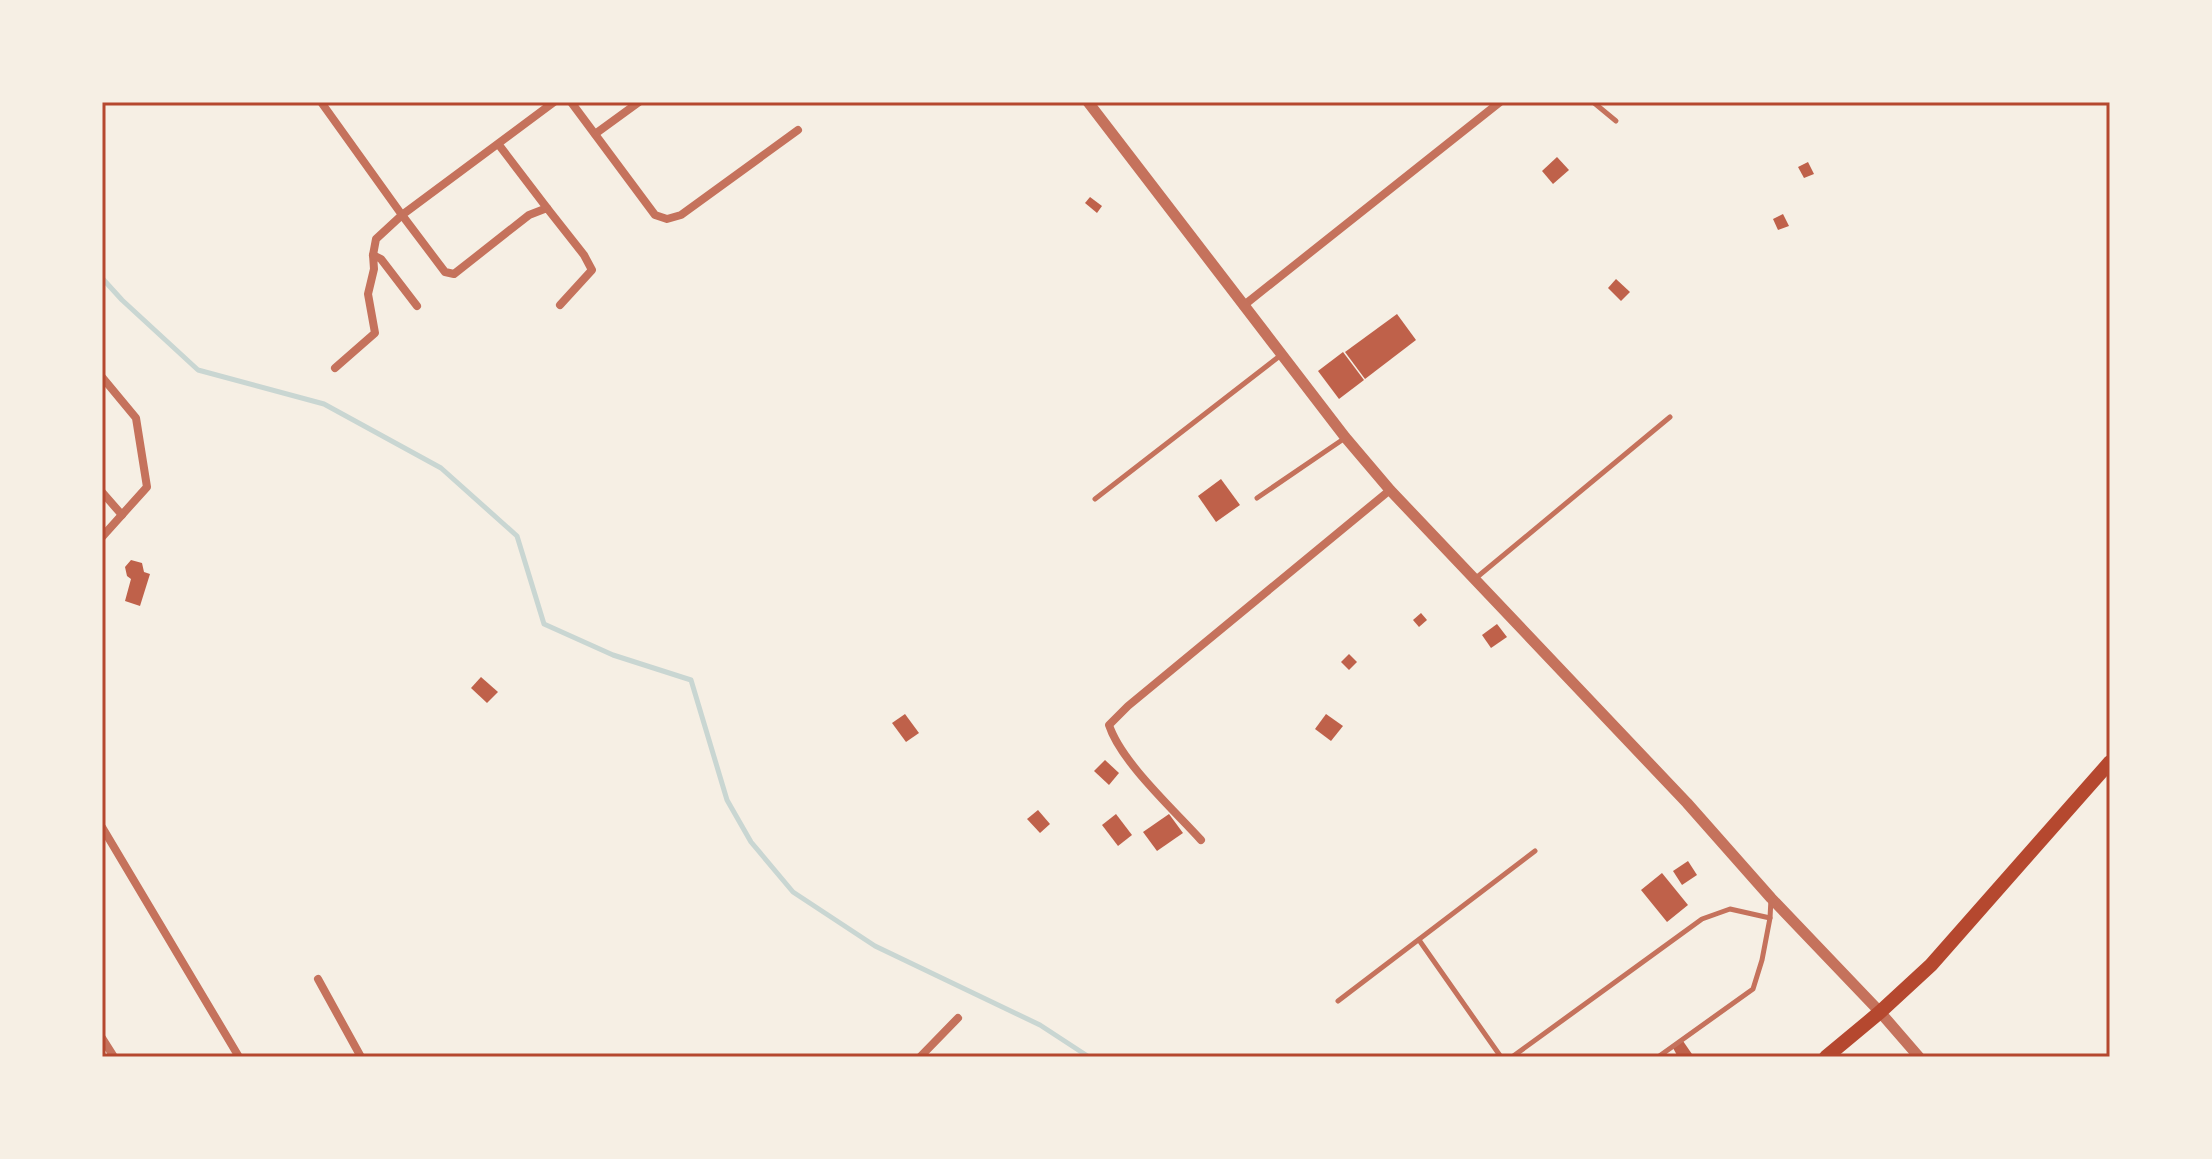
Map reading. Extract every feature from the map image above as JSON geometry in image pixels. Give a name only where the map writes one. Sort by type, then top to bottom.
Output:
[{"type":"main road","points":[[1826,1057],[1880,1012],[1956,938],[2110,762]]},
{"type":"street","points":[[321,102],[445,272],[454,274],[529,215],[547,208]]},
{"type":"street","points":[[335,368],[375,333],[368,294],[376,239],[402,215],[554,102]]},
{"type":"street","points":[[571,102],[655,215],[667,219],[681,215],[798,130]]},
{"type":"street","points":[[595,134],[639,102]]},
{"type":"street","points":[[1088,102],[1281,355],[1390,490],[1687,803],[1919,1057]]},
{"type":"street","points":[[1243,306],[1500,102]]},
{"type":"street","points":[[499,145],[584,255],[592,270],[560,305]]},
{"type":"street","points":[[373,255],[381,259],[417,306]]},
{"type":"street","points":[[102,377],[136,418],[147,487],[102,537]]},
{"type":"street","points":[[1201,840],[1113,738],[1109,725],[1390,490]]},
{"type":"street","points":[[102,492],[122,515]]},
{"type":"street","points":[[102,827],[239,1057]]},
{"type":"street","points":[[318,979],[361,1057]]},
{"type":"street","points":[[925,1055],[958,1018]]},
{"type":"street","points":[[102,1038],[114,1057]]},
{"type":"lane","points":[[1593,102],[1616,121]]},
{"type":"lane","points":[[1095,499],[1281,355]]},
{"type":"lane","points":[[1475,579],[1670,417]]},
{"type":"lane","points":[[1257,498],[1345,437]]},
{"type":"lane","points":[[1338,1001],[1535,851]]},
{"type":"lane","points":[[1658,1057],[1753,989],[1762,960],[1771,898]]},
{"type":"lane","points":[[1512,1057],[1702,919],[1730,909],[1770,918]]},
{"type":"lane","points":[[1419,940],[1497,1056]]},
{"type":"building","points":[[1557,157],[1569,170],[1553,184],[1542,171]]},
{"type":"building","points":[[1808,162],[1814,174],[1804,178],[1798,167]]},
{"type":"building","points":[[1090,197],[1102,206],[1097,213],[1085,203]]},
{"type":"building","points":[[1783,214],[1789,226],[1778,230],[1773,219]]},
{"type":"building","points":[[1616,279],[1630,292],[1621,301],[1608,288]]},
{"type":"building","points":[[1397,314],[1416,340],[1365,379],[1345,352]]},
{"type":"building","points":[[1343,352],[1364,380],[1339,399],[1318,371]]},
{"type":"building","points":[[1221,479],[1240,505],[1216,522],[1198,496]]},
{"type":"building","points":[[131,560],[142,563],[144,572],[150,574],[140,606],[125,601],[131,579],[125,567]]},
{"type":"building","points":[[1421,613],[1427,620],[1419,627],[1413,620]]},
{"type":"building","points":[[1497,624],[1507,637],[1491,648],[1482,635]]},
{"type":"building","points":[[1349,654],[1357,662],[1349,670],[1341,662]]},
{"type":"building","points":[[481,677],[498,692],[487,703],[471,688]]},
{"type":"building","points":[[905,714],[919,733],[906,742],[892,723]]},
{"type":"building","points":[[1326,714],[1343,726],[1331,741],[1315,729]]},
{"type":"building","points":[[1105,760],[1119,773],[1109,785],[1094,771]]},
{"type":"building","points":[[1038,810],[1050,824],[1040,833],[1027,819]]},
{"type":"building","points":[[1116,814],[1132,835],[1118,846],[1102,825]]},
{"type":"building","points":[[1169,814],[1183,833],[1157,851],[1143,832]]},
{"type":"building","points":[[1688,861],[1697,875],[1682,885],[1673,871]]},
{"type":"building","points":[[1662,873],[1688,905],[1667,922],[1641,890]]},
{"type":"building","points":[[1683,1041],[1694,1057],[1678,1057],[1673,1048]]},
{"type":"waterway","points":[[102,278],[198,370],[324,404],[441,468],[517,536],[544,624],[613,655],[691,680],[727,800],[751,842],[793,892],[875,946],[1040,1025],[1089,1057]]}]
